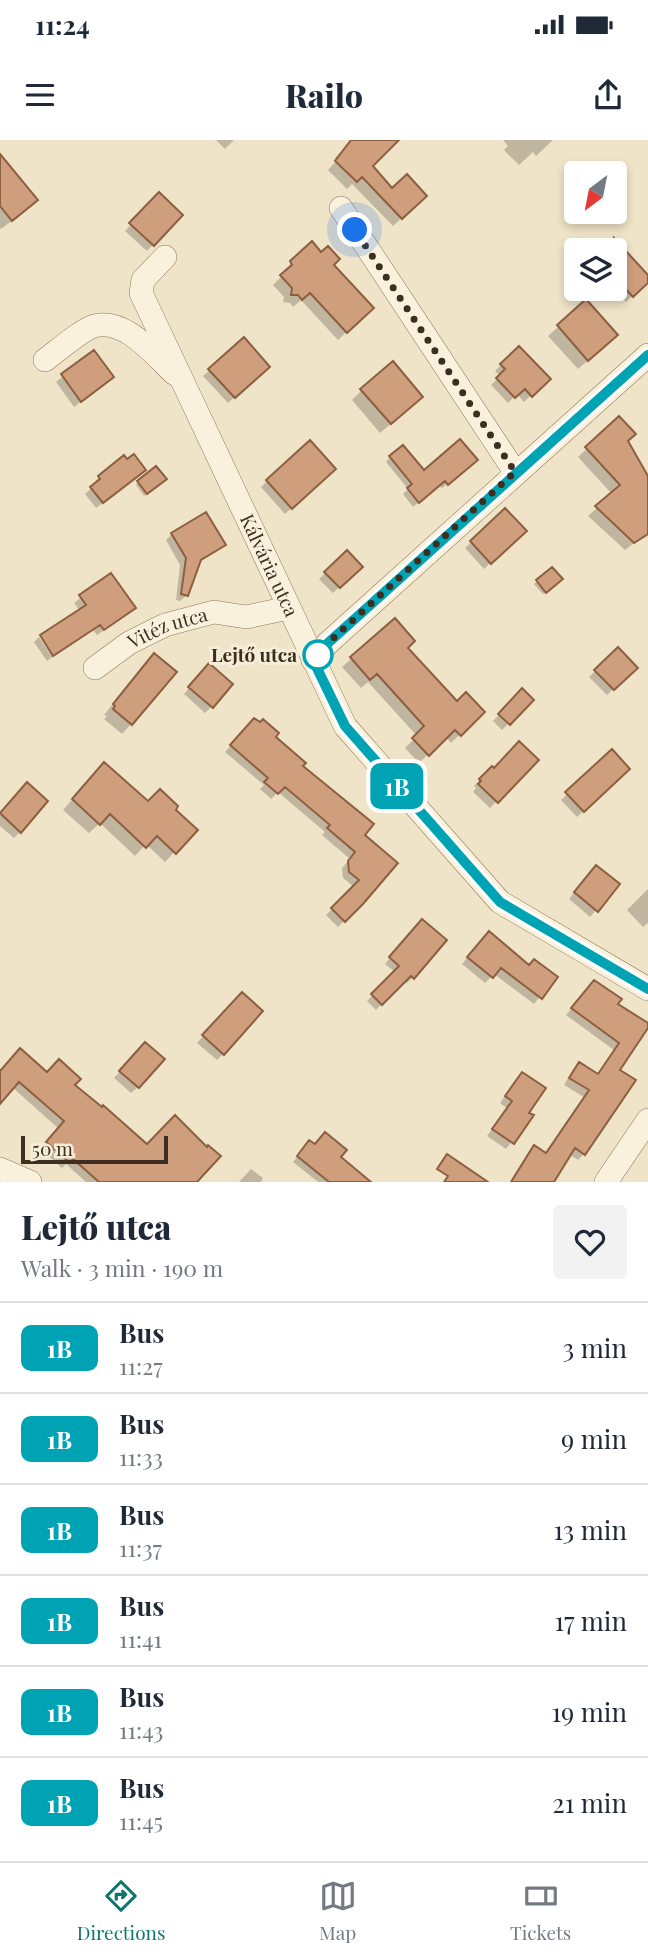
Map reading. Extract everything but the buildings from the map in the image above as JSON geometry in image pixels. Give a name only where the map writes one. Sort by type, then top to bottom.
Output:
[{"type":"street","points":[[341,208],[515,472]]},
{"type":"street","name":"Kálvária utca","points":[[165,257],[143,280],[141,293],[345,726],[500,902],[648,989]]},
{"type":"street","name":"Kálvária utca","points":[[45,360],[93,326],[114,325],[131,335],[183,381]]},
{"type":"street","points":[[313,660],[328,643],[515,472],[648,355]]},
{"type":"street","name":"Vitéz utca","points":[[95,668],[129,643],[165,625],[214,612],[246,617],[289,608]]},
{"type":"street","points":[[606,1182],[648,1120]]},
{"type":"street","points":[[0,1169],[30,1182]]},
{"type":"bus line","name":"1B","points":[[648,355],[515,472],[328,643],[313,660],[345,726],[500,902],[648,989]]},
{"type":"place","name":"Lejtő utca","points":[[318,655]]},
{"type":"route","points":[[318,655],[313,660],[328,643],[515,472],[355,230]]}]
